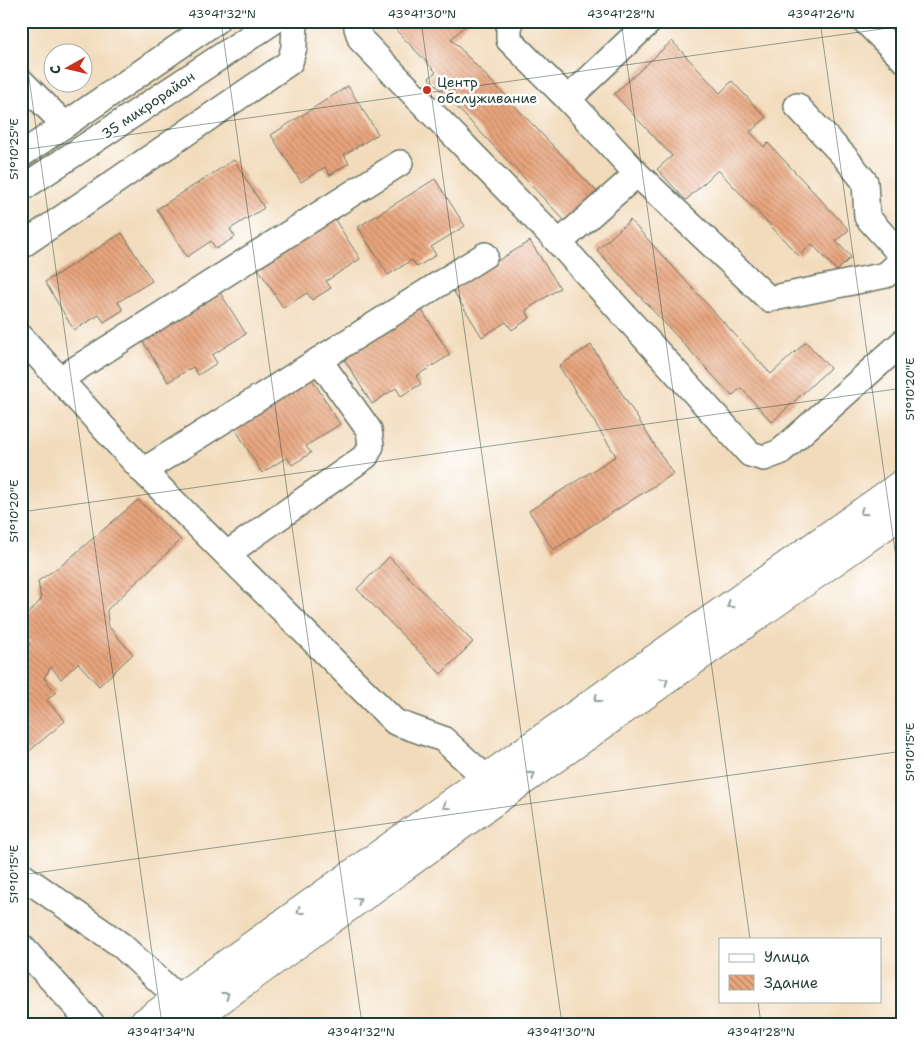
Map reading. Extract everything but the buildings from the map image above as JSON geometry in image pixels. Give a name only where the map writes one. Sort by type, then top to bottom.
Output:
[{"type":"main road","points":[[187,1024],[494,787],[903,484]]},
{"type":"main road","points":[[142,1024],[178,998],[903,513]]},
{"type":"street","points":[[21,155],[216,21]]},
{"type":"street","name":"35 микрорайон","points":[[21,189],[274,21]]},
{"type":"street","points":[[21,246],[290,62],[294,46],[295,21]]},
{"type":"street","points":[[360,21],[357,28],[361,40],[559,243],[750,454],[764,458],[780,452],[903,342]]},
{"type":"street","points":[[509,21],[509,40],[568,99],[637,174],[769,299],[886,275],[903,258],[867,217],[865,182],[845,157],[797,106]]},
{"type":"street","points":[[568,99],[650,21]]},
{"type":"street","points":[[865,21],[903,59]]},
{"type":"street","points":[[21,81],[65,126]]},
{"type":"street","points":[[60,379],[400,163]]},
{"type":"street","points":[[559,243],[637,174]]},
{"type":"street","points":[[143,471],[485,255]]},
{"type":"street","points":[[21,337],[143,471],[395,722],[443,739],[494,787]]},
{"type":"street","points":[[227,554],[366,456],[371,446],[369,430],[319,360]]},
{"type":"street","points":[[21,875],[121,944],[178,998]]},
{"type":"street","points":[[21,946],[92,1024]]},
{"type":"place","name":"Центр обслуживание","points":[[427,90]]}]
